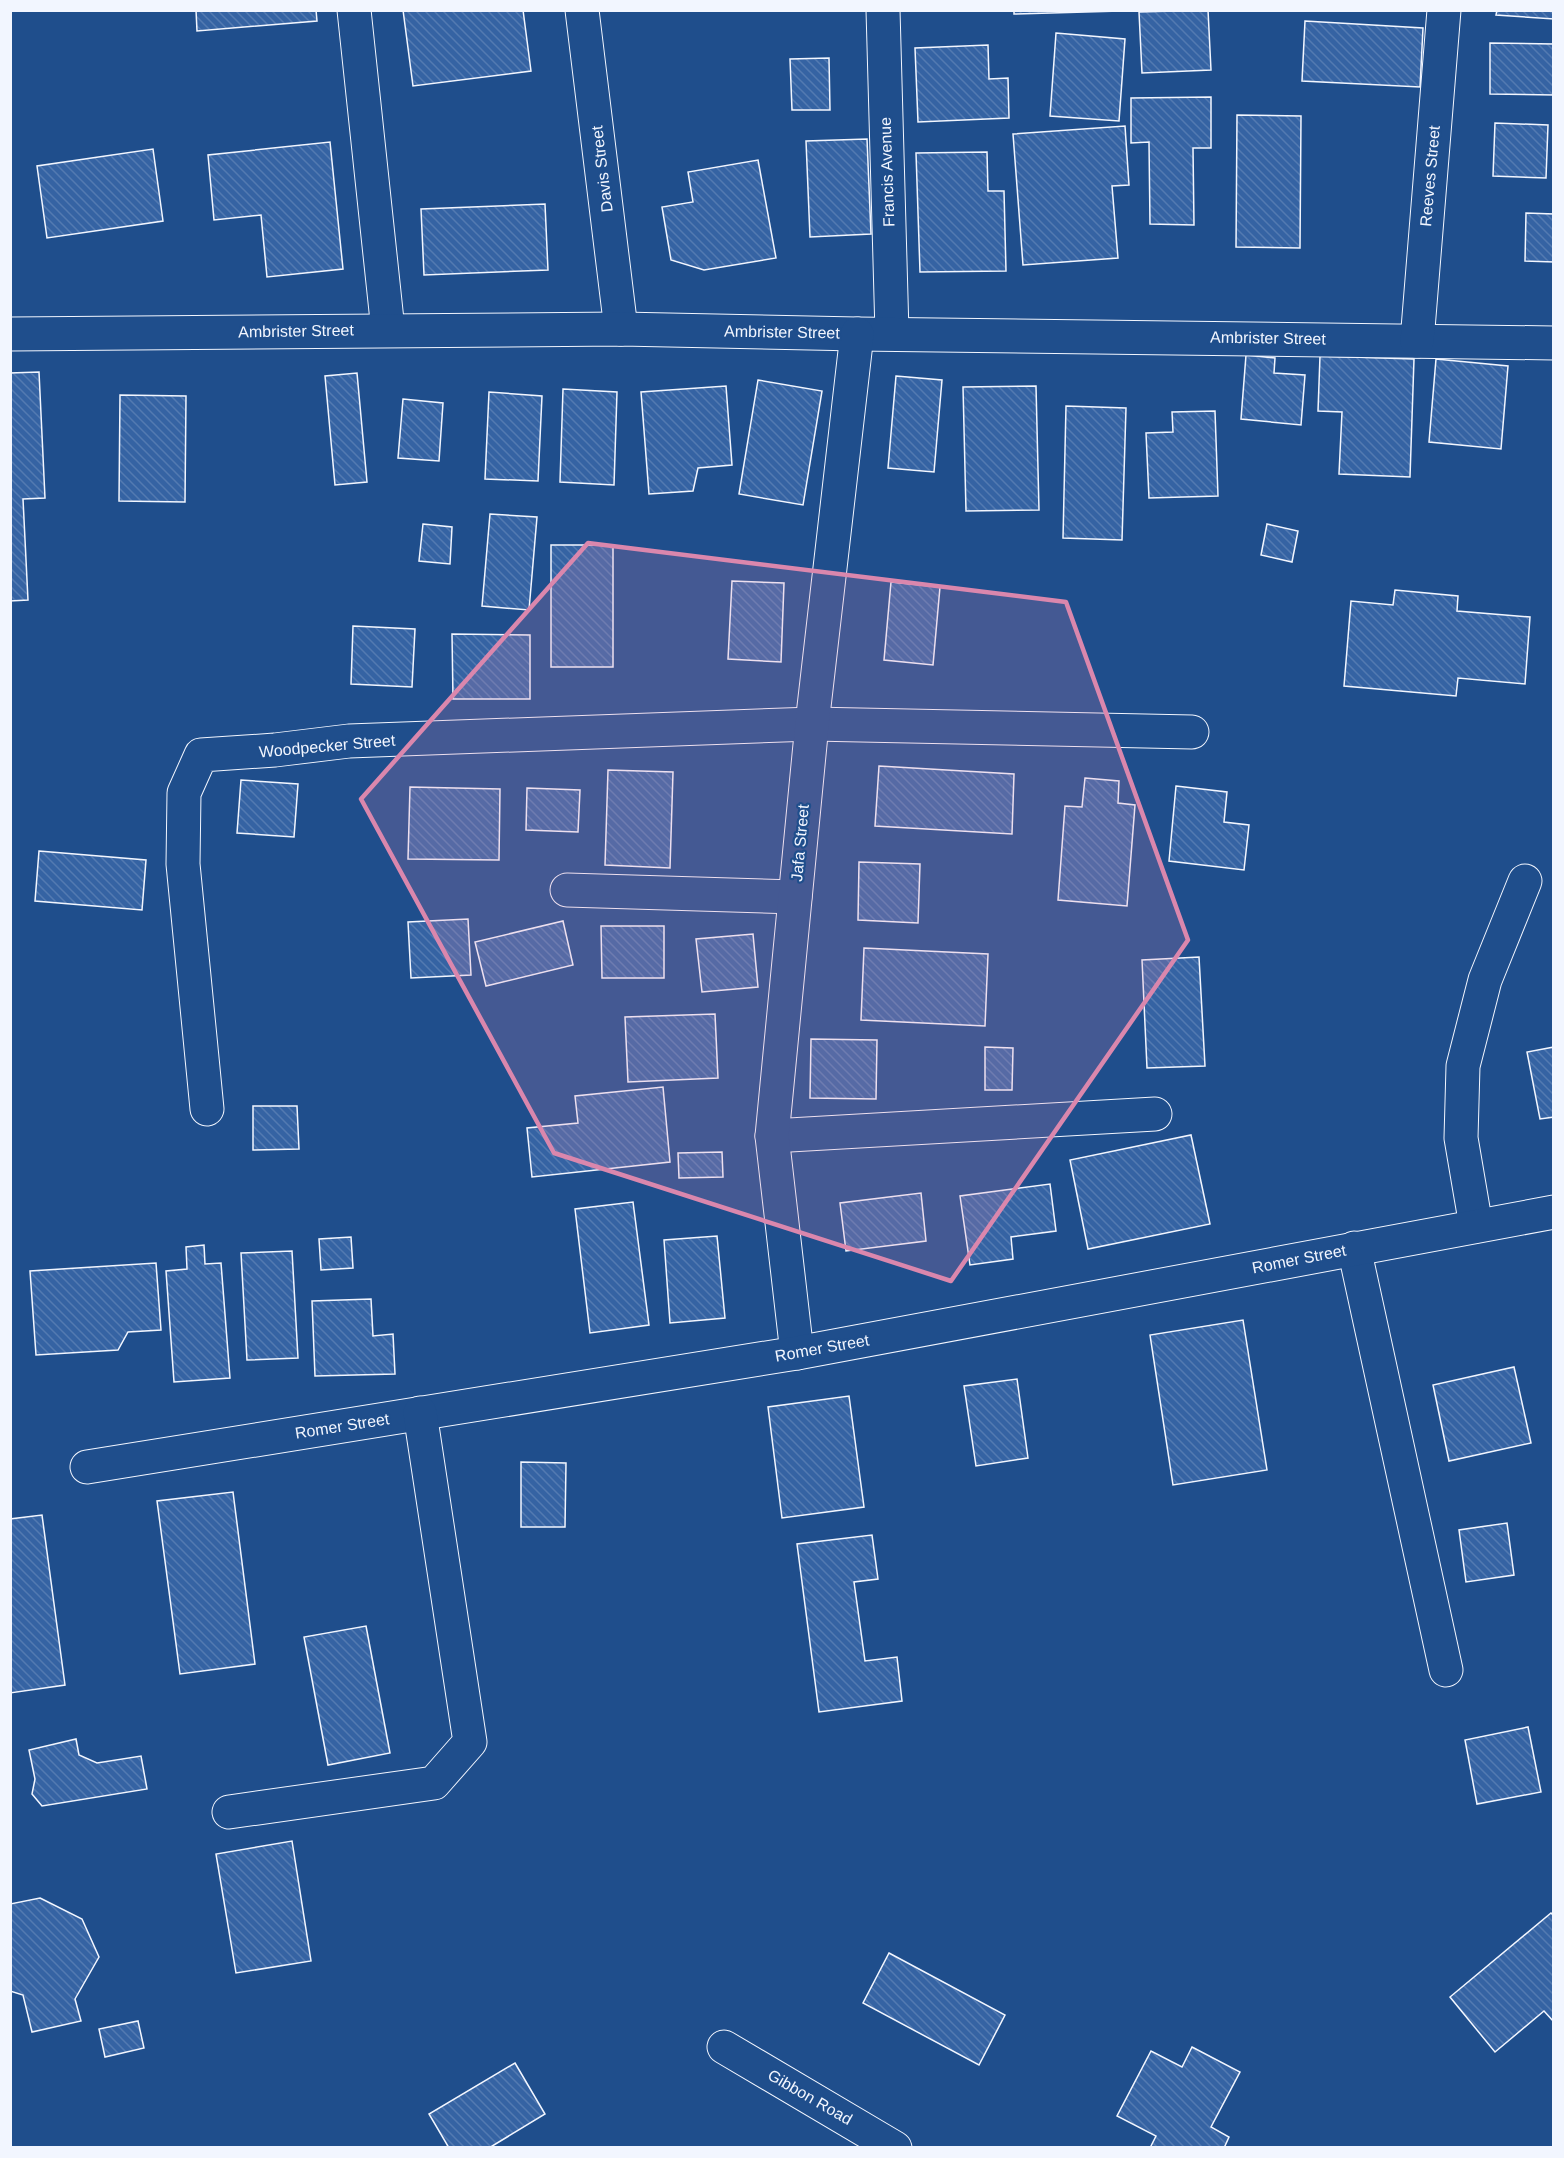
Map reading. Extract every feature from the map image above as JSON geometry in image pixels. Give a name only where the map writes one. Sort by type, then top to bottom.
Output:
[{"type":"street","points":[[354,10],[387,330]]},
{"type":"street","name":"Davis Street","points":[[582,10],[621,329]]},
{"type":"street","name":"Francis Avenue","points":[[883,10],[892,333]]},
{"type":"street","name":"Reeves Street","points":[[1417,340],[1444,10]]},
{"type":"street","name":"Ambrister Street","points":[[10,334],[621,329],[1554,343]]},
{"type":"street","name":"Jafa Street","points":[[797,1353],[772,1136],[812,724],[857,334]]},
{"type":"street","points":[[812,724],[1192,732]]},
{"type":"street","name":"Woodpecker Street","points":[[207,1109],[183,864],[184,793],[201,754],[275,750],[349,741],[812,724]]},
{"type":"street","points":[[1476,1226],[1461,1138],[1463,1066],[1485,980],[1526,881]]},
{"type":"street","points":[[567,890],[795,897]]},
{"type":"street","points":[[772,1136],[1155,1114]]},
{"type":"street","name":"Romer Street","points":[[87,1467],[797,1353],[1554,1212]]},
{"type":"street","points":[[1354,1248],[1446,1670]]},
{"type":"street","points":[[229,1812],[434,1783],[470,1743],[420,1413]]},
{"type":"street","name":"Gibbon Road","points":[[724,2047],[895,2148]]},
{"type":"highlighted area","points":[[588,543],[1066,602],[1188,940],[951,1281],[554,1153],[361,799]]},
{"type":"building","points":[[196,10],[316,10],[317,21],[197,31]]},
{"type":"building","points":[[403,10],[523,10],[531,71],[413,86]]},
{"type":"building","points":[[1014,10],[1120,10],[1120,11],[1014,14]]},
{"type":"building","points":[[1208,10],[1211,70],[1142,73],[1139,12]]},
{"type":"building","points":[[1497,10],[1554,10],[1554,19],[1496,15]]},
{"type":"building","points":[[1305,21],[1423,28],[1420,87],[1302,81]]},
{"type":"building","points":[[1056,33],[1125,39],[1119,121],[1050,116]]},
{"type":"building","points":[[1490,43],[1554,44],[1554,95],[1490,94]]},
{"type":"building","points":[[988,45],[989,79],[1008,78],[1009,118],[918,122],[915,48]]},
{"type":"building","points":[[829,58],[830,110],[792,110],[790,59]]},
{"type":"building","points":[[1211,97],[1211,148],[1193,148],[1194,225],[1150,224],[1149,142],[1131,143],[1131,98]]},
{"type":"building","points":[[1237,115],[1301,116],[1300,248],[1236,247]]},
{"type":"building","points":[[1495,123],[1548,125],[1546,178],[1493,176]]},
{"type":"building","points":[[1125,126],[1129,185],[1112,186],[1118,258],[1023,265],[1013,134]]},
{"type":"building","points":[[867,139],[871,234],[810,237],[806,141]]},
{"type":"building","points":[[330,142],[343,269],[267,277],[261,215],[214,220],[208,155]]},
{"type":"building","points":[[153,149],[163,221],[47,238],[37,166]]},
{"type":"building","points":[[987,152],[988,191],[1004,191],[1006,271],[920,272],[916,153]]},
{"type":"building","points":[[758,160],[776,258],[704,270],[671,260],[662,207],[693,202],[688,172]]},
{"type":"building","points":[[545,204],[548,270],[424,275],[421,209]]},
{"type":"building","points":[[1526,213],[1554,214],[1554,262],[1525,261]]},
{"type":"building","points":[[1246,355],[1275,358],[1274,373],[1305,375],[1301,425],[1241,419]]},
{"type":"building","points":[[1320,356],[1414,359],[1410,477],[1339,474],[1342,412],[1318,411]]},
{"type":"building","points":[[1436,359],[1508,366],[1501,449],[1429,442]]},
{"type":"building","points":[[39,372],[45,498],[23,499],[28,600],[10,601],[10,373]]},
{"type":"building","points":[[357,373],[367,482],[335,485],[325,376]]},
{"type":"building","points":[[896,376],[942,380],[934,472],[888,468]]},
{"type":"building","points":[[758,380],[822,391],[803,505],[739,494]]},
{"type":"building","points":[[726,386],[732,465],[698,468],[693,491],[649,494],[641,392]]},
{"type":"building","points":[[1036,386],[1039,510],[966,511],[963,387]]},
{"type":"building","points":[[563,389],[617,392],[614,485],[560,482]]},
{"type":"building","points":[[489,392],[542,396],[538,481],[485,479]]},
{"type":"building","points":[[120,395],[186,396],[185,502],[119,501]]},
{"type":"building","points":[[403,399],[443,403],[439,461],[398,458]]},
{"type":"building","points":[[1066,406],[1126,408],[1122,540],[1063,538]]},
{"type":"building","points":[[1215,411],[1218,496],[1149,498],[1146,433],[1173,432],[1172,412]]},
{"type":"building","points":[[490,514],[537,517],[529,610],[482,606]]},
{"type":"building","points":[[423,524],[452,527],[450,564],[419,561]]},
{"type":"building","points":[[1267,524],[1298,531],[1292,562],[1261,555]]},
{"type":"building","points":[[551,545],[613,545],[613,667],[551,667]]},
{"type":"building","points":[[732,581],[784,583],[781,662],[728,659]]},
{"type":"building","points":[[891,582],[940,587],[933,665],[884,660]]},
{"type":"building","points":[[1395,590],[1458,596],[1457,611],[1530,617],[1525,684],[1458,678],[1456,696],[1344,686],[1351,601],[1393,605]]},
{"type":"building","points":[[353,626],[415,629],[412,687],[351,684]]},
{"type":"building","points":[[452,634],[530,635],[530,699],[453,699]]},
{"type":"building","points":[[879,766],[1014,774],[1012,834],[875,826]]},
{"type":"building","points":[[608,770],[673,772],[670,868],[605,865]]},
{"type":"building","points":[[1085,778],[1119,781],[1118,803],[1135,805],[1127,906],[1058,900],[1065,806],[1082,807]]},
{"type":"building","points":[[241,780],[298,784],[294,837],[237,833]]},
{"type":"building","points":[[1176,786],[1227,792],[1224,822],[1249,825],[1244,870],[1169,861]]},
{"type":"building","points":[[410,787],[500,789],[499,860],[408,859]]},
{"type":"building","points":[[527,788],[580,790],[578,832],[526,830]]},
{"type":"building","points":[[39,851],[146,860],[142,910],[35,901]]},
{"type":"building","points":[[859,862],[920,864],[918,923],[858,920]]},
{"type":"building","points":[[468,919],[471,975],[411,978],[408,922]]},
{"type":"building","points":[[563,921],[573,965],[486,986],[475,942]]},
{"type":"building","points":[[601,926],[664,926],[664,978],[602,978]]},
{"type":"building","points":[[753,934],[758,987],[702,992],[696,939]]},
{"type":"building","points":[[864,948],[988,954],[985,1026],[861,1020]]},
{"type":"building","points":[[1199,957],[1205,1066],[1147,1068],[1142,960]]},
{"type":"building","points":[[715,1014],[718,1078],[628,1082],[625,1017]]},
{"type":"building","points":[[811,1039],[877,1040],[876,1099],[810,1098]]},
{"type":"building","points":[[985,1047],[1013,1048],[1012,1090],[985,1090]]},
{"type":"building","points":[[1554,1047],[1554,1117],[1540,1119],[1527,1052]]},
{"type":"building","points":[[663,1087],[670,1162],[532,1177],[527,1128],[578,1123],[575,1096]]},
{"type":"building","points":[[253,1106],[297,1106],[299,1149],[253,1150]]},
{"type":"building","points":[[1191,1135],[1210,1224],[1088,1249],[1070,1160]]},
{"type":"building","points":[[722,1152],[723,1177],[679,1178],[678,1153]]},
{"type":"building","points":[[1050,1184],[1056,1231],[1011,1237],[1013,1259],[970,1265],[960,1196]]},
{"type":"building","points":[[921,1193],[926,1241],[846,1251],[840,1203]]},
{"type":"building","points":[[633,1202],[649,1325],[590,1333],[575,1209]]},
{"type":"building","points":[[717,1236],[725,1318],[670,1323],[664,1240]]},
{"type":"building","points":[[351,1237],[353,1268],[321,1270],[319,1239]]},
{"type":"building","points":[[204,1245],[205,1264],[221,1263],[230,1378],[174,1382],[166,1271],[187,1269],[186,1247]]},
{"type":"building","points":[[292,1251],[298,1358],[247,1360],[241,1253]]},
{"type":"building","points":[[156,1263],[161,1330],[128,1332],[118,1350],[36,1355],[30,1271]]},
{"type":"building","points":[[371,1299],[373,1336],[393,1334],[395,1374],[315,1376],[312,1301]]},
{"type":"building","points":[[1243,1320],[1267,1470],[1173,1485],[1150,1335]]},
{"type":"building","points":[[1514,1367],[1531,1443],[1449,1461],[1433,1385]]},
{"type":"building","points":[[1017,1379],[1028,1458],[976,1466],[964,1386]]},
{"type":"building","points":[[849,1396],[864,1507],[782,1518],[768,1407]]},
{"type":"building","points":[[521,1462],[566,1463],[565,1527],[521,1527]]},
{"type":"building","points":[[233,1492],[255,1664],[180,1674],[157,1501]]},
{"type":"building","points":[[42,1515],[65,1685],[10,1693],[10,1519]]},
{"type":"building","points":[[1507,1523],[1514,1575],[1466,1582],[1459,1530]]},
{"type":"building","points":[[872,1535],[878,1579],[854,1582],[865,1661],[897,1657],[902,1701],[819,1712],[797,1544]]},
{"type":"building","points":[[366,1626],[390,1753],[328,1765],[304,1637]]},
{"type":"building","points":[[1528,1727],[1541,1792],[1477,1804],[1465,1740]]},
{"type":"building","points":[[76,1739],[79,1755],[97,1763],[141,1756],[147,1789],[42,1806],[32,1794],[35,1779],[29,1750]]},
{"type":"building","points":[[292,1841],[311,1961],[236,1973],[216,1854]]},
{"type":"building","points":[[40,1898],[82,1919],[99,1957],[75,1999],[81,2021],[32,2032],[23,1995],[10,1991],[10,1904]]},
{"type":"building","points":[[1551,1913],[1554,1916],[1554,2022],[1544,2011],[1495,2052],[1450,1997]]},
{"type":"building","points":[[889,1953],[1005,2015],[979,2065],[863,2003]]},
{"type":"building","points":[[138,2021],[144,2048],[105,2057],[99,2029]]},
{"type":"building","points":[[1192,2047],[1240,2072],[1211,2127],[1229,2137],[1224,2148],[1150,2148],[1156,2136],[1117,2116],[1151,2051],[1182,2067]]},
{"type":"building","points":[[515,2063],[545,2114],[489,2148],[449,2148],[429,2114]]}]
